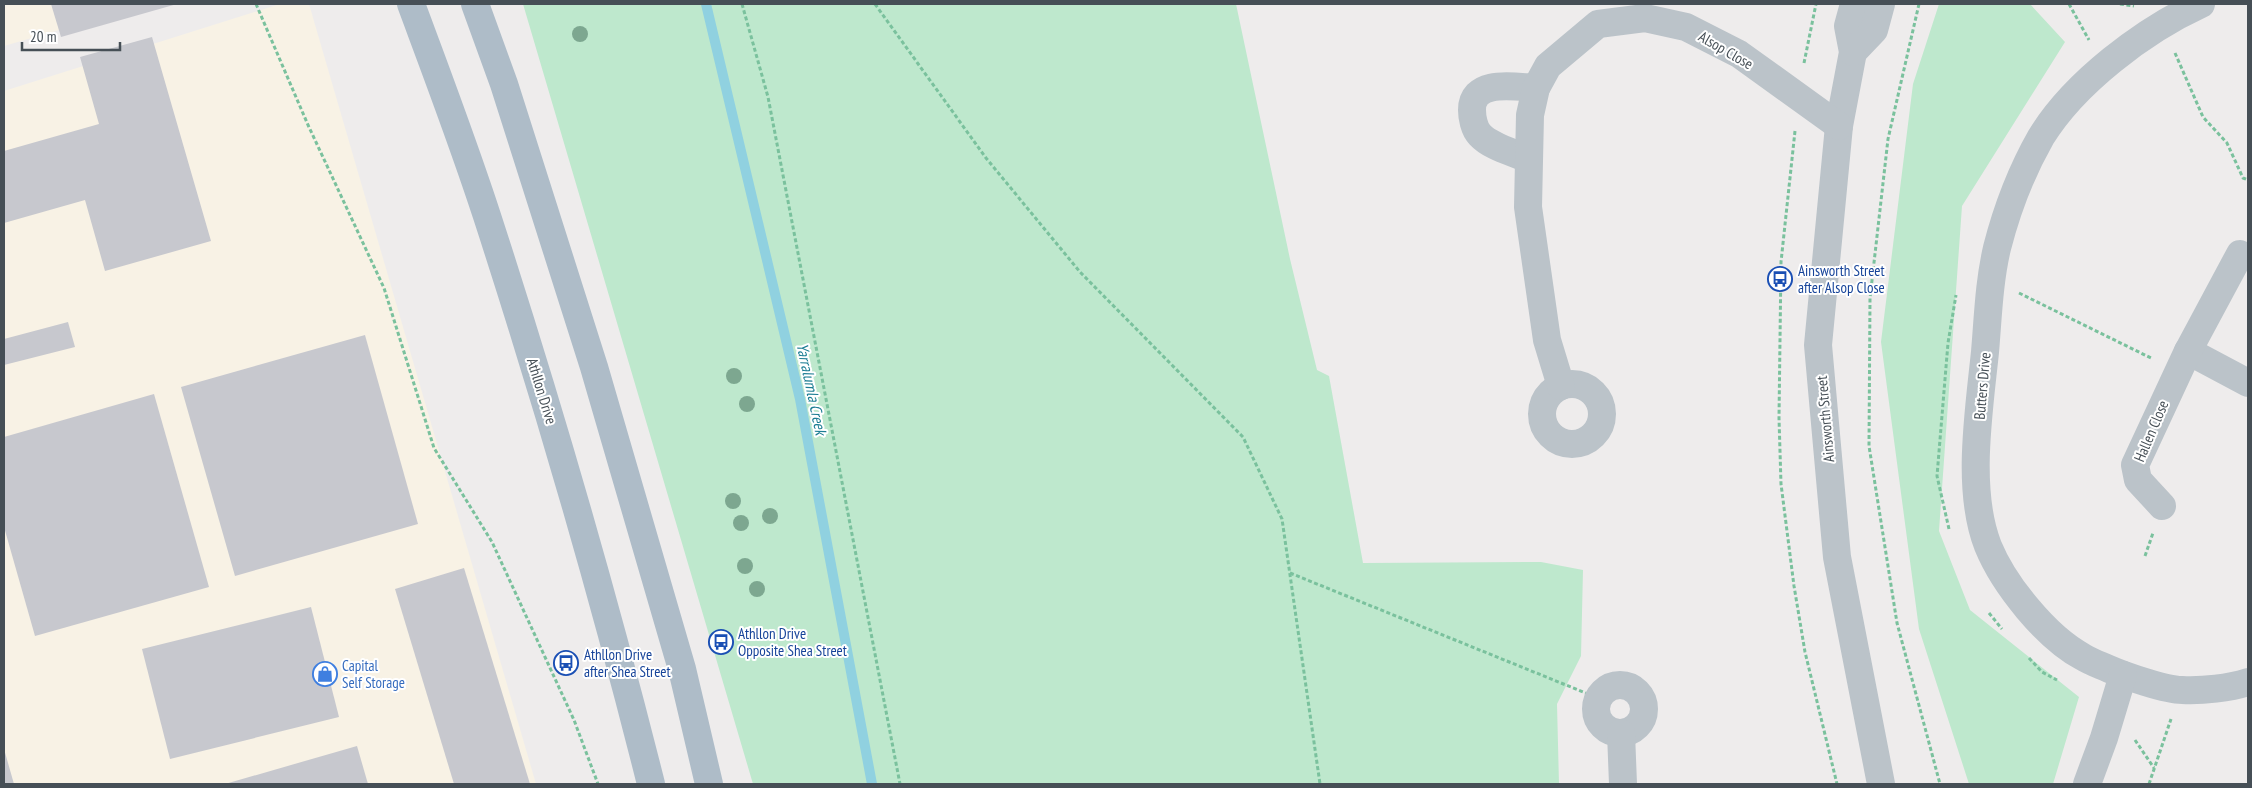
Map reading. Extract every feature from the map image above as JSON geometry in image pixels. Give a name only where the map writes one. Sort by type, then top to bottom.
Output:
[{"type":"main road","name":"Athllon Drive","points":[[411,4],[487,214],[552,421],[616,650],[650,784]]},
{"type":"main road","points":[[475,4],[504,84],[594,367],[680,662],[708,784]]},
{"type":"street","name":"Ainsworth Street","points":[[1854,4],[1848,26],[1852,52],[1839,126],[1818,345],[1837,557],[1881,784]]},
{"type":"street","points":[[1852,52],[1874,30],[1881,4]]},
{"type":"street","name":"Butters Drive","points":[[2123,675],[2081,657],[2043,626],[2002,576],[1987,544],[1977,489],[1976,464],[1991,279],[2004,224],[2016,187],[2042,136],[2058,114],[2076,92],[2109,64],[2160,26],[2200,4]]},
{"type":"street","name":"Alsop Close","points":[[1561,386],[1547,340],[1528,207],[1530,115],[1536,88],[1548,66],[1598,14],[1645,18],[1686,28],[1739,54],[1839,126]]},
{"type":"street","points":[[1528,159],[1486,140],[1478,133],[1472,117],[1472,107],[1475,97],[1487,88],[1499,85],[1536,88]]},
{"type":"street","name":"Hallen Close","points":[[2162,506],[2138,480],[2135,465],[2183,361],[2240,254]]},
{"type":"street","points":[[2183,361],[2248,383]]},
{"type":"street","points":[[2087,784],[2123,675],[2180,690],[2238,685],[2248,682]]},
{"type":"street","points":[[1625,684],[1642,696],[1645,706],[1644,717],[1637,728],[1626,734],[1614,733],[1603,726],[1597,718],[1598,698],[1605,690],[1625,684]]},
{"type":"street","points":[[1621,733],[1623,784]]},
{"type":"path","points":[[256,4],[308,125],[384,288],[434,448],[492,542],[574,720],[598,784]]},
{"type":"path","points":[[742,4],[768,97],[900,784]]},
{"type":"path","points":[[875,4],[986,158],[1080,272],[1243,438],[1282,518],[1320,784]]},
{"type":"path","points":[[1919,4],[1888,139],[1881,198],[1870,298],[1869,446],[1897,623],[1940,784]]},
{"type":"path","points":[[2069,4],[2089,40]]},
{"type":"path","points":[[2173,48],[2203,117],[2226,143],[2243,178],[2248,180]]},
{"type":"path","points":[[1789,127],[1796,131]]},
{"type":"path","points":[[1991,279],[2183,361]]},
{"type":"path","points":[[1290,572],[1598,698]]},
{"type":"path","points":[[2149,784],[2180,690]]},
{"type":"shaded area","points":[[4,4],[149,4],[4,46]]},
{"type":"shaded area","points":[[280,4],[309,4],[536,784],[4,784],[4,91]]},
{"type":"green space","points":[[523,4],[1236,4],[1290,259],[1317,370],[1329,376],[1363,563],[1541,562],[1583,570],[1581,656],[1557,704],[1559,784],[753,784]]},
{"type":"green space","points":[[1939,4],[2030,4],[2065,42],[1962,206],[1939,531],[1970,610],[2079,697],[2053,784],[1969,784],[1919,629],[1881,342],[1913,84]]},
{"type":"building","points":[[51,4],[177,4],[61,37]]},
{"type":"building","points":[[152,37],[211,241],[105,271],[85,200],[4,223],[4,151],[99,124],[80,57]]},
{"type":"building","points":[[68,322],[75,347],[4,365],[4,339]]},
{"type":"building","points":[[365,335],[418,524],[235,576],[181,387]]},
{"type":"building","points":[[154,394],[209,587],[35,636],[4,527],[4,437]]},
{"type":"building","points":[[464,568],[530,784],[454,784],[395,589]]},
{"type":"building","points":[[311,607],[339,717],[170,759],[142,649]]},
{"type":"building","points":[[357,746],[368,784],[225,784]]},
{"type":"building","points":[[4,749],[14,784],[4,784]]},
{"type":"waterway","name":"Yarralumla Creek","points":[[706,4],[800,399],[872,784]]},
{"type":"place","name":"Ainsworth Street after Alsop Close","points":[[1780,279]]},
{"type":"place","name":"Athllon Drive Opposite Shea Street","points":[[721,642]]},
{"type":"place","name":"Athllon Drive after Shea Street","points":[[566,663]]},
{"type":"place","name":"Capital Self Storage","points":[[325,674]]}]
